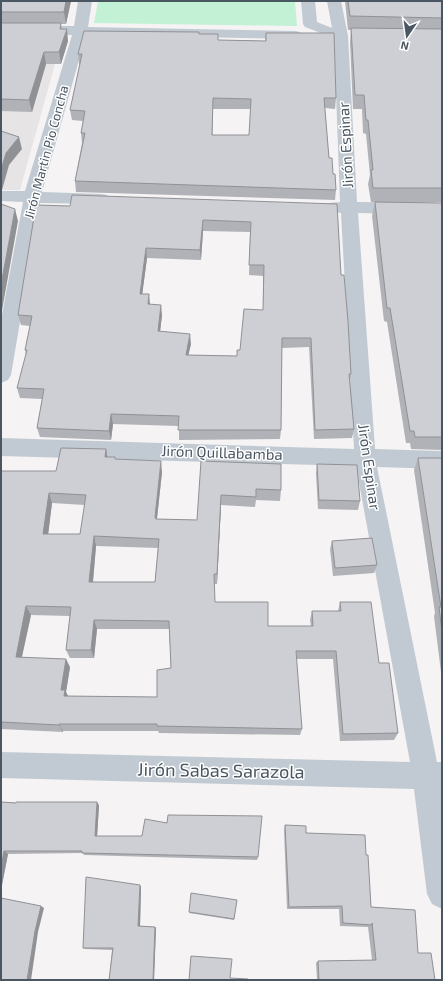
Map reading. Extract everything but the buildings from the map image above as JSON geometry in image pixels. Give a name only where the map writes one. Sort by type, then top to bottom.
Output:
[{"type":"street","name":"Jirón Martin Pio Concha","points":[[1,375],[32,197],[80,30],[85,1]]},
{"type":"street","points":[[308,1],[310,24],[348,36]]},
{"type":"street","name":"Jirón Espinar","points":[[334,1],[348,36],[349,208],[365,458],[434,776],[442,894]]},
{"type":"street","points":[[1,29],[348,36]]},
{"type":"street","points":[[1,196],[119,200]]},
{"type":"street","points":[[317,207],[442,209]]},
{"type":"street","name":"Jirón Quillabamba","points":[[1,447],[442,460]]},
{"type":"street","name":"Jirón Sabas Sarazola","points":[[1,766],[434,776]]},
{"type":"shaded area","points":[[1,40],[55,64],[20,190],[1,190]]},
{"type":"green space","points":[[98,1],[295,1],[297,26],[94,23]]}]
